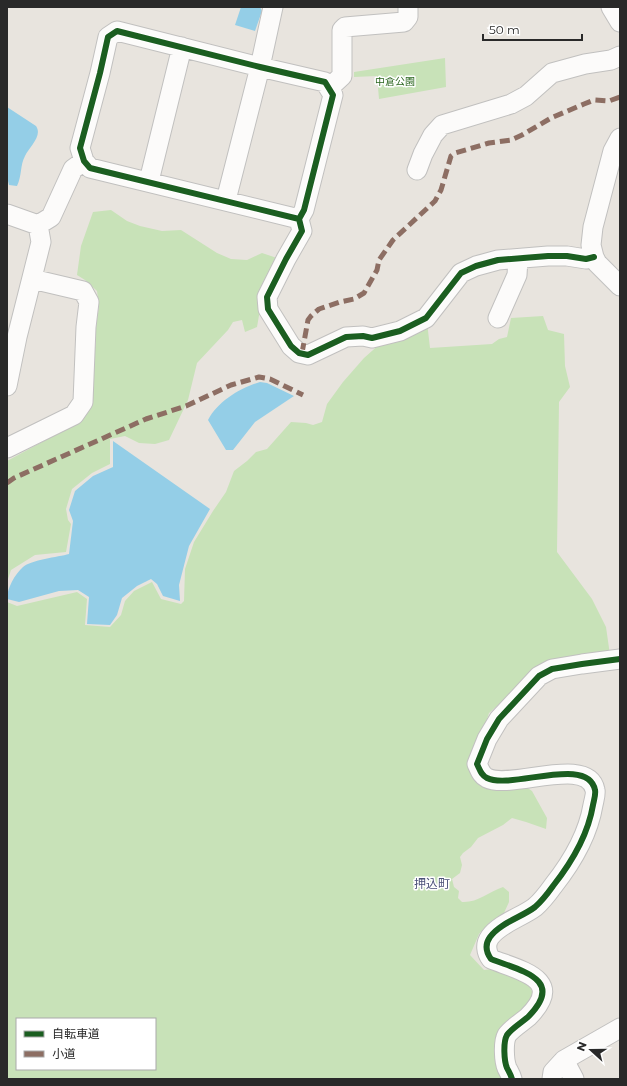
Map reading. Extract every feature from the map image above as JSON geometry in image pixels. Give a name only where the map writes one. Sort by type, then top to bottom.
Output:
[{"type":"street","points":[[226,200],[260,67],[273,7]]},
{"type":"street","points":[[329,88],[342,76],[342,30],[345,27],[404,22],[408,17],[408,7]]},
{"type":"street","points":[[611,7],[620,22]]},
{"type":"street","points":[[299,219],[149,181],[90,168],[84,161],[80,148],[100,73],[108,36],[117,30],[260,67],[325,82],[329,88],[333,95],[304,210],[299,219],[302,231],[286,259],[268,297],[268,308],[291,346],[299,353],[308,354],[346,337],[363,336],[372,338],[400,331],[426,318],[460,273],[476,266],[498,260],[548,256],[567,256],[586,259],[594,257]]},
{"type":"street","points":[[149,181],[182,47]]},
{"type":"street","points":[[417,170],[433,135],[442,125],[511,104],[526,96],[552,73],[585,64],[610,60],[620,56]]},
{"type":"street","points":[[620,138],[613,151],[593,227],[591,245],[597,263],[620,286]]},
{"type":"street","points":[[38,225],[51,217],[73,169],[84,161]]},
{"type":"street","points":[[7,214],[38,225]]},
{"type":"street","points":[[7,386],[17,337],[41,242],[38,225]]},
{"type":"street","points":[[498,318],[517,275],[518,259]]},
{"type":"street","points":[[7,448],[74,415],[82,402],[86,327],[89,302],[83,291],[32,280]]},
{"type":"street","points":[[512,1079],[506,1067],[504,1050],[507,1035],[528,1017],[540,1004],[543,996],[542,988],[537,979],[491,959],[487,954],[486,945],[494,932],[526,914],[538,905],[569,865],[580,845],[591,818],[595,790],[589,779],[579,774],[561,774],[511,781],[497,781],[481,774],[477,764],[487,739],[499,719],[539,676],[552,669],[620,659]]},
{"type":"street","points":[[552,1079],[554,1072],[564,1060],[620,1028]]},
{"type":"street","points":[[564,1060],[574,1079]]},
{"type":"green space","name":"中倉公園","points":[[445,58],[446,87],[379,99],[377,76],[354,77],[354,72]]},
{"type":"green space","points":[[111,210],[127,221],[140,226],[162,231],[181,230],[217,253],[231,259],[247,260],[262,253],[280,259],[261,304],[257,327],[245,332],[242,320],[233,322],[228,330],[197,363],[188,400],[169,440],[155,444],[139,443],[125,436],[110,439],[110,464],[92,473],[72,489],[66,509],[68,520],[71,524],[66,552],[35,555],[11,570],[7,582],[7,461],[79,422],[96,343],[96,328],[99,306],[97,291],[77,275],[81,246],[93,212]]},
{"type":"green space","points":[[543,316],[548,330],[564,334],[565,366],[570,387],[559,402],[557,552],[592,599],[606,627],[610,655],[521,684],[489,713],[471,770],[523,785],[532,791],[547,818],[546,829],[512,818],[503,825],[478,838],[460,857],[462,865],[460,873],[452,879],[454,887],[459,891],[458,898],[462,902],[473,901],[503,887],[509,892],[509,902],[504,913],[490,922],[479,934],[470,955],[484,970],[500,968],[529,983],[534,997],[517,1018],[513,1047],[513,1061],[523,1079],[7,1079],[7,602],[17,606],[77,592],[87,599],[85,625],[110,627],[121,615],[125,601],[134,591],[152,582],[161,599],[181,604],[184,601],[185,569],[194,542],[226,492],[234,471],[256,452],[267,449],[291,422],[313,425],[322,422],[327,404],[343,382],[364,358],[381,343],[427,322],[430,348],[492,344],[499,339],[507,337],[511,318]]},
{"type":"water","points":[[241,7],[260,7],[262,11],[255,31],[235,25]]},
{"type":"water","points":[[7,107],[36,126],[38,130],[37,138],[23,159],[17,186],[9,185],[7,177]]},
{"type":"water","points":[[260,382],[267,383],[294,396],[255,422],[233,450],[226,450],[208,420],[212,413],[230,396]]},
{"type":"water","points":[[113,441],[210,509],[189,546],[179,585],[180,601],[163,596],[157,584],[151,579],[137,586],[122,598],[117,615],[110,625],[87,624],[89,597],[78,590],[59,591],[19,602],[7,599],[8,590],[12,582],[17,573],[23,567],[38,561],[69,554],[73,521],[69,510],[75,491],[93,476],[113,467]]},
{"type":"marked path","points":[[302,353],[308,320],[311,316],[319,309],[354,299],[364,293],[377,270],[379,260],[393,240],[435,201],[441,190],[451,156],[455,153],[489,143],[511,140],[551,118],[594,100],[609,101],[620,97]]},
{"type":"marked path","points":[[7,483],[14,478],[146,419],[186,406],[231,385],[259,377],[270,379],[303,395]]},
{"type":"cycle path","points":[[299,219],[90,168],[84,161],[80,148],[108,37],[117,31],[325,82],[333,95],[304,210],[299,219],[302,231],[267,297],[268,309],[291,346],[299,353],[308,355],[346,337],[363,336],[372,338],[400,331],[426,318],[461,273],[476,266],[498,260],[548,256],[567,256],[586,259],[594,257]]},
{"type":"cycle path","points":[[512,1079],[505,1061],[504,1047],[506,1038],[511,1030],[528,1017],[539,1004],[542,994],[541,985],[535,978],[526,973],[491,959],[487,951],[487,942],[499,928],[535,907],[545,897],[560,877],[573,858],[583,837],[591,816],[595,790],[589,780],[579,775],[547,775],[498,781],[485,777],[477,764],[487,739],[499,719],[539,676],[552,669],[620,659]]},
{"type":"district","name":"押込町","points":[[432,884]]}]
